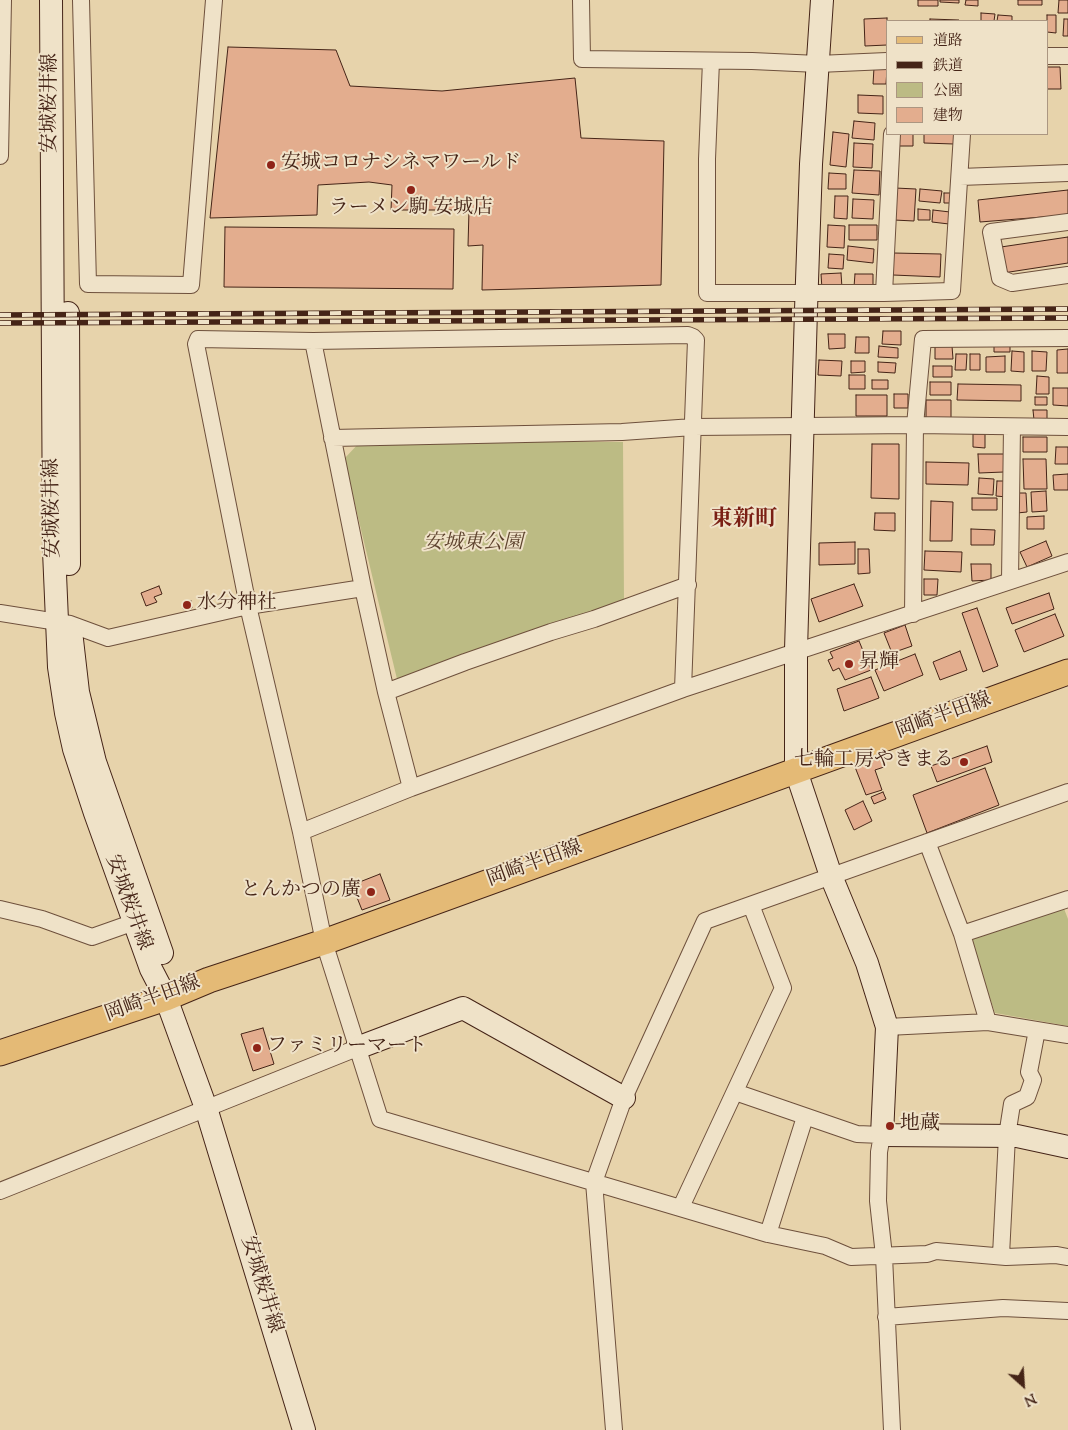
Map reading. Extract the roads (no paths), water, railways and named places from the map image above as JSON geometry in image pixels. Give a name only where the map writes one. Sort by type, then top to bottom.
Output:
[{"type":"main road","name":"安城桜井線","points":[[51,0],[53,494],[63,623],[95,762],[142,919],[166,964],[166,998],[206,1108],[304,1430]]},
{"type":"main road","name":"安城桜井線","points":[[63,623],[66,0]]},
{"type":"main road","points":[[822,0],[811,164],[802,427],[796,650],[796,771],[831,876],[867,963],[887,1027],[882,1135],[1007,1136],[1068,1147]]},
{"type":"main road","name":"岡崎半田線","points":[[0,1053],[166,998],[209,980],[324,942],[1068,672]]},
{"type":"main road","points":[[357,1048],[463,1008],[624,1098]]},
{"type":"street","points":[[0,156],[3,0]]},
{"type":"street","points":[[81,0],[88,284],[191,285],[214,0]]},
{"type":"street","points":[[581,0],[582,59],[752,61],[818,64],[886,62]]},
{"type":"street","points":[[1048,56],[1068,56]]},
{"type":"street","points":[[711,61],[707,159],[707,293],[808,292],[822,294],[952,291],[962,135]]},
{"type":"street","points":[[884,293],[892,135]]},
{"type":"street","points":[[960,177],[1068,173]]},
{"type":"street","points":[[1068,222],[991,232],[1000,278],[1012,283],[1068,275]]},
{"type":"street","points":[[683,689],[696,340],[688,335],[313,341],[198,339],[196,344],[248,606],[301,832],[324,942],[380,1119],[768,1234],[825,1246],[851,1257],[927,1254],[936,1251],[1001,1255],[1006,1257],[1056,1255],[1068,1257]]},
{"type":"street","points":[[913,614],[915,425],[922,339],[1068,338]]},
{"type":"street","points":[[313,341],[363,588],[386,692],[411,788]]},
{"type":"street","points":[[332,438],[622,432],[693,427],[915,425],[1068,427]]},
{"type":"street","points":[[1010,580],[1012,427]]},
{"type":"street","points":[[301,832],[411,788],[683,689],[796,650],[913,614],[1068,562]]},
{"type":"street","points":[[386,692],[482,656],[594,619],[688,585]]},
{"type":"street","points":[[0,613],[63,623],[108,638],[248,606],[363,588]]},
{"type":"street","points":[[614,1430],[594,1182],[624,1098],[704,921],[1068,792]]},
{"type":"street","points":[[927,842],[962,934],[988,1022]]},
{"type":"street","points":[[962,934],[1067,903]]},
{"type":"street","points":[[681,1207],[783,988],[751,905]]},
{"type":"street","points":[[0,909],[42,919],[92,937],[142,919]]},
{"type":"street","points":[[887,1027],[988,1022],[1068,1035]]},
{"type":"street","points":[[1001,1255],[1007,1136],[1012,1104],[1027,1098],[1032,1080],[1029,1072],[1037,1030]]},
{"type":"street","points":[[0,1191],[357,1048]]},
{"type":"street","points":[[735,1092],[857,1134],[882,1135],[878,1152],[878,1201],[884,1256],[892,1430]]},
{"type":"street","points":[[768,1234],[805,1116]]},
{"type":"street","points":[[886,1317],[1003,1308],[1068,1311]]},
{"type":"railway","points":[[0,315],[1068,309]]},
{"type":"railway","points":[[0,323],[1068,318]]},
{"type":"place","name":"安城コロナシネマワールド","points":[[271,165]]},
{"type":"place","name":"ラーメン駒 安城店","points":[[411,190]]},
{"type":"place","name":"水分神社","points":[[187,605]]},
{"type":"place","name":"昇輝","points":[[849,664]]},
{"type":"place","name":"七輪工房やきまる","points":[[964,762]]},
{"type":"place","name":"とんかつの廣","points":[[371,892]]},
{"type":"place","name":"ファミリーマート","points":[[257,1048]]},
{"type":"place","name":"地蔵","points":[[890,1126]]},
{"type":"district","name":"東新町","points":[[744,521]]},
{"type":"park label","name":"安城東公園","points":[[473,545]]}]
